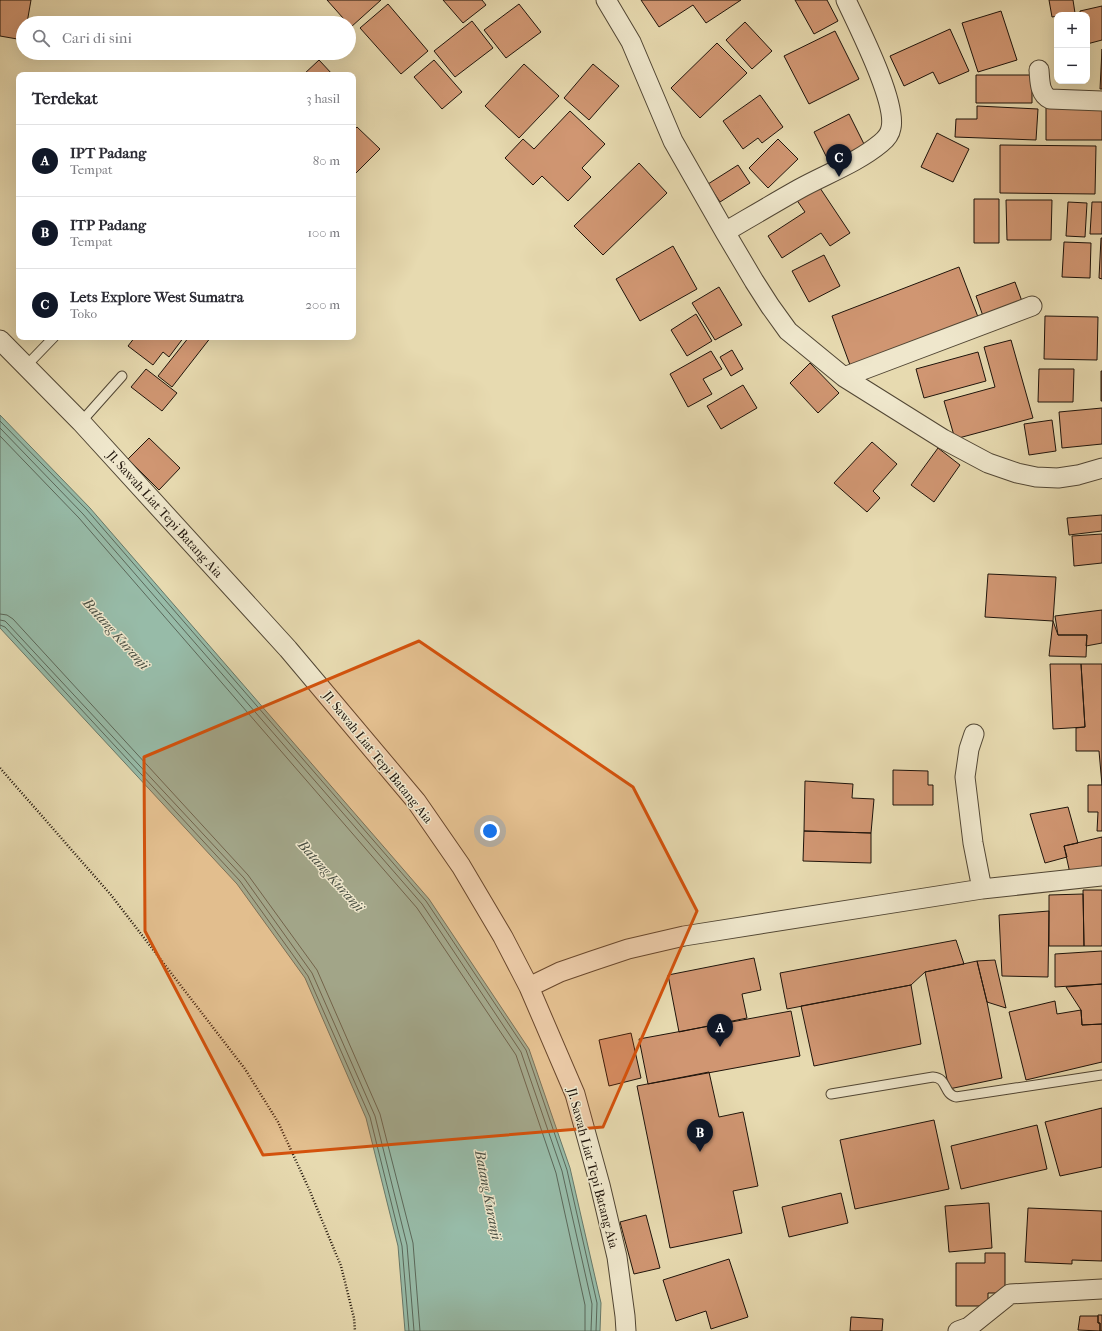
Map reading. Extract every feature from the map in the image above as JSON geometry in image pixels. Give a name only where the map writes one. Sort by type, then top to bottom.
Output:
[{"type":"street","points":[[725,232],[798,189],[865,155],[882,142],[889,134],[892,127],[891,117],[881,78],[846,0]]},
{"type":"street","points":[[611,2],[631,42],[674,141],[725,232],[770,306],[788,331],[844,377],[943,439],[988,463],[1017,474],[1058,478],[1078,475],[1102,468]]},
{"type":"street","points":[[1039,70],[1042,93],[1047,97],[1054,99],[1102,101]]},
{"type":"street","points":[[844,377],[1032,306]]},
{"type":"street","name":"Jl. Sawah Liat Tepi Batang Aia","points":[[0,340],[81,422],[288,649],[416,800],[461,866],[503,937],[529,987],[575,1094],[600,1185],[617,1257],[626,1331]]},
{"type":"street","points":[[974,734],[969,749],[965,777],[973,843],[982,888]]},
{"type":"street","points":[[529,987],[560,972],[628,949],[684,936],[982,888],[1102,876]]},
{"type":"street","points":[[958,1331],[969,1327],[1010,1294],[1102,1289]]},
{"type":"lane","points":[[26,366],[51,340]]},
{"type":"lane","points":[[81,422],[122,376]]},
{"type":"lane","points":[[831,1094],[933,1077],[942,1080],[949,1093],[956,1097],[1102,1075]]},
{"type":"path","points":[[0,768],[111,895],[245,1069],[278,1122],[309,1189],[341,1266],[354,1318],[355,1331]]},
{"type":"highlighted area","points":[[419,641],[633,787],[697,911],[603,1127],[263,1155],[145,931],[144,757]]},
{"type":"water","name":"Batang Kuranji","points":[[0,415],[90,508],[429,899],[529,1049],[570,1168],[601,1303],[600,1331],[405,1331],[398,1246],[366,1118],[305,978],[237,884],[0,628]]},
{"type":"building","points":[[0,0],[31,0],[28,16],[16,16],[16,39],[0,36]]},
{"type":"building","points":[[327,0],[381,0],[356,22],[356,16],[341,16]]},
{"type":"building","points":[[443,0],[482,0],[486,5],[463,23]]},
{"type":"building","points":[[641,0],[741,0],[706,23],[693,5],[659,27]]},
{"type":"building","points":[[795,0],[827,0],[838,21],[814,34]]},
{"type":"building","points":[[1049,0],[1073,0],[1075,12],[1054,12],[1054,17],[1052,17]]},
{"type":"building","points":[[388,4],[428,51],[401,74],[360,28]]},
{"type":"building","points":[[519,4],[541,32],[506,58],[484,30]]},
{"type":"building","points":[[1102,6],[1102,40],[1090,43],[1090,12],[1080,11]]},
{"type":"building","points":[[1001,11],[1017,60],[978,72],[962,23]]},
{"type":"building","points":[[472,21],[493,48],[455,77],[434,51]]},
{"type":"building","points":[[745,22],[772,51],[752,69],[726,40]]},
{"type":"building","points":[[950,29],[969,71],[939,84],[933,72],[904,86],[890,56]]},
{"type":"building","points":[[835,31],[859,79],[809,104],[784,56]]},
{"type":"building","points":[[717,43],[747,73],[700,118],[671,88]]},
{"type":"building","points":[[1102,49],[1102,89],[1100,89]]},
{"type":"building","points":[[319,60],[330,72],[306,72]]},
{"type":"building","points":[[434,60],[462,92],[442,109],[414,77]]},
{"type":"building","points":[[524,64],[559,96],[519,138],[485,106]]},
{"type":"building","points":[[593,64],[619,86],[589,120],[564,98]]},
{"type":"building","points":[[976,75],[1032,75],[1032,103],[976,103]]},
{"type":"building","points":[[760,95],[783,127],[762,143],[758,138],[743,149],[723,121]]},
{"type":"building","points":[[977,106],[1038,109],[1036,140],[955,137],[956,119],[977,119]]},
{"type":"building","points":[[1046,107],[1102,108],[1102,140],[1046,140]]},
{"type":"building","points":[[570,111],[605,144],[582,168],[591,177],[568,201],[542,176],[533,185],[505,158],[523,139],[534,149]]},
{"type":"building","points":[[849,114],[867,150],[832,168],[814,132]]},
{"type":"building","points":[[357,127],[380,149],[356,173]]},
{"type":"building","points":[[937,133],[969,149],[953,182],[921,167]]},
{"type":"building","points":[[778,139],[798,159],[768,188],[749,168]]},
{"type":"building","points":[[1000,145],[1096,146],[1095,194],[1000,193]]},
{"type":"building","points":[[639,163],[667,193],[603,255],[574,226]]},
{"type":"building","points":[[738,165],[750,183],[720,202],[708,184]]},
{"type":"building","points":[[818,185],[850,233],[830,246],[821,233],[782,258],[768,236],[805,212],[796,199]]},
{"type":"building","points":[[974,199],[999,199],[999,243],[974,243]]},
{"type":"building","points":[[1006,200],[1052,200],[1051,240],[1007,240]]},
{"type":"building","points":[[1068,202],[1087,203],[1085,237],[1066,236]]},
{"type":"building","points":[[1092,202],[1102,202],[1102,234],[1090,234]]},
{"type":"building","points":[[1102,238],[1102,279],[1099,278]]},
{"type":"building","points":[[1064,242],[1091,243],[1090,278],[1062,277]]},
{"type":"building","points":[[673,246],[697,289],[640,321],[616,279]]},
{"type":"building","points":[[824,255],[840,286],[809,302],[792,271]]},
{"type":"building","points":[[959,267],[978,317],[850,365],[832,316]]},
{"type":"building","points":[[1015,282],[1023,304],[984,319],[976,296]]},
{"type":"building","points":[[719,287],[742,325],[715,340],[692,303]]},
{"type":"building","points":[[696,314],[712,341],[687,356],[671,330]]},
{"type":"building","points":[[1045,316],[1098,317],[1097,360],[1044,359]]},
{"type":"building","points":[[133,340],[182,340],[169,357],[163,352],[153,365],[128,346]]},
{"type":"building","points":[[187,340],[209,340],[172,387],[158,376]]},
{"type":"building","points":[[1011,340],[1033,418],[955,439],[944,401],[995,387],[984,347]]},
{"type":"building","points":[[732,350],[743,369],[731,376],[720,357]]},
{"type":"building","points":[[711,351],[722,369],[703,379],[712,394],[688,407],[670,374]]},
{"type":"building","points":[[978,352],[986,381],[924,398],[916,369]]},
{"type":"building","points":[[810,363],[839,393],[818,413],[790,383]]},
{"type":"building","points":[[146,369],[177,393],[162,411],[131,387]]},
{"type":"building","points":[[1039,369],[1074,369],[1073,402],[1038,402]]},
{"type":"building","points":[[1102,371],[1102,401],[1101,401]]},
{"type":"building","points":[[743,385],[757,408],[721,429],[707,406]]},
{"type":"building","points":[[1102,408],[1102,444],[1062,448],[1059,412]]},
{"type":"building","points":[[1052,420],[1056,451],[1029,455],[1024,424]]},
{"type":"building","points":[[149,438],[180,468],[159,490],[128,459]]},
{"type":"building","points":[[872,442],[897,464],[873,491],[880,498],[867,512],[834,483]]},
{"type":"building","points":[[938,448],[960,465],[934,502],[911,485]]},
{"type":"building","points":[[1102,515],[1102,531],[1069,535],[1067,518]]},
{"type":"building","points":[[1102,534],[1102,563],[1074,566],[1072,536]]},
{"type":"building","points":[[988,574],[1056,577],[1053,621],[985,617]]},
{"type":"building","points":[[1102,610],[1102,643],[1086,646],[1087,635],[1058,635],[1055,616]]},
{"type":"building","points":[[1053,621],[1058,635],[1087,635],[1086,657],[1049,656]]},
{"type":"building","points":[[1050,664],[1081,664],[1085,727],[1053,729]]},
{"type":"building","points":[[1081,664],[1102,664],[1102,785],[1099,751],[1076,751],[1076,728],[1085,727]]},
{"type":"building","points":[[893,770],[928,771],[928,785],[933,785],[933,805],[893,805]]},
{"type":"building","points":[[805,781],[853,784],[852,798],[874,799],[871,833],[804,831]]},
{"type":"building","points":[[1088,785],[1102,785],[1102,831],[1097,831],[1098,812],[1088,812]]},
{"type":"building","points":[[1068,807],[1078,843],[1064,846],[1067,857],[1045,863],[1030,814]]},
{"type":"building","points":[[804,831],[871,833],[871,863],[803,861]]},
{"type":"building","points":[[1102,837],[1102,870],[1071,878],[1064,846]]},
{"type":"building","points":[[1083,890],[1102,890],[1102,946],[1084,946]]},
{"type":"building","points":[[1083,894],[1084,946],[1049,946],[1049,895]]},
{"type":"building","points":[[1049,911],[1048,977],[1002,976],[999,915]]},
{"type":"building","points":[[956,940],[964,964],[925,972],[911,985],[787,1009],[780,973]]},
{"type":"building","points":[[1102,951],[1102,984],[1055,987],[1055,954]]},
{"type":"building","points":[[754,958],[761,990],[742,994],[747,1018],[679,1032],[668,975]]},
{"type":"building","points":[[995,960],[1006,1008],[987,1002],[977,961]]},
{"type":"building","points":[[977,961],[987,1002],[1002,1078],[949,1089],[925,972]]},
{"type":"building","points":[[1102,984],[1102,1024],[1082,1025],[1081,1010],[1066,987]]},
{"type":"building","points":[[911,985],[921,1044],[814,1066],[801,1006]]},
{"type":"building","points":[[1055,1001],[1057,1014],[1081,1010],[1082,1025],[1102,1024],[1102,1062],[1026,1080],[1009,1012]]},
{"type":"building","points":[[791,1011],[800,1056],[648,1084],[639,1039]]},
{"type":"building","points":[[631,1033],[641,1078],[609,1086],[599,1040]]},
{"type":"building","points":[[709,1072],[719,1117],[743,1112],[758,1186],[733,1191],[742,1233],[670,1248],[637,1086]]},
{"type":"building","points":[[1102,1108],[1102,1167],[1060,1176],[1045,1122]]},
{"type":"building","points":[[934,1120],[949,1189],[855,1209],[840,1140]]},
{"type":"building","points":[[1037,1125],[1047,1169],[961,1189],[951,1146]]},
{"type":"building","points":[[841,1193],[848,1223],[789,1237],[782,1207]]},
{"type":"building","points":[[989,1203],[992,1248],[949,1252],[945,1206]]},
{"type":"building","points":[[1028,1208],[1102,1211],[1102,1261],[1072,1260],[1072,1264],[1025,1262]]},
{"type":"building","points":[[646,1215],[660,1268],[634,1274],[620,1222]]},
{"type":"building","points":[[985,1253],[1005,1253],[1005,1293],[988,1293],[988,1306],[956,1306],[956,1263],[985,1263]]},
{"type":"building","points":[[729,1259],[748,1317],[711,1329],[706,1311],[676,1321],[663,1280]]},
{"type":"building","points":[[1098,1315],[1102,1315],[1102,1331],[1100,1331],[1100,1323],[1098,1323]]},
{"type":"building","points":[[1080,1316],[1098,1316],[1100,1331],[1078,1330]]},
{"type":"building","points":[[851,1317],[883,1319],[882,1331],[850,1331]]},
{"type":"place","name":"Lets Explore West Sumatra","points":[[839,177]]},
{"type":"place","name":"IPT Padang","points":[[720,1047]]},
{"type":"place","name":"ITP Padang","points":[[700,1152]]}]
